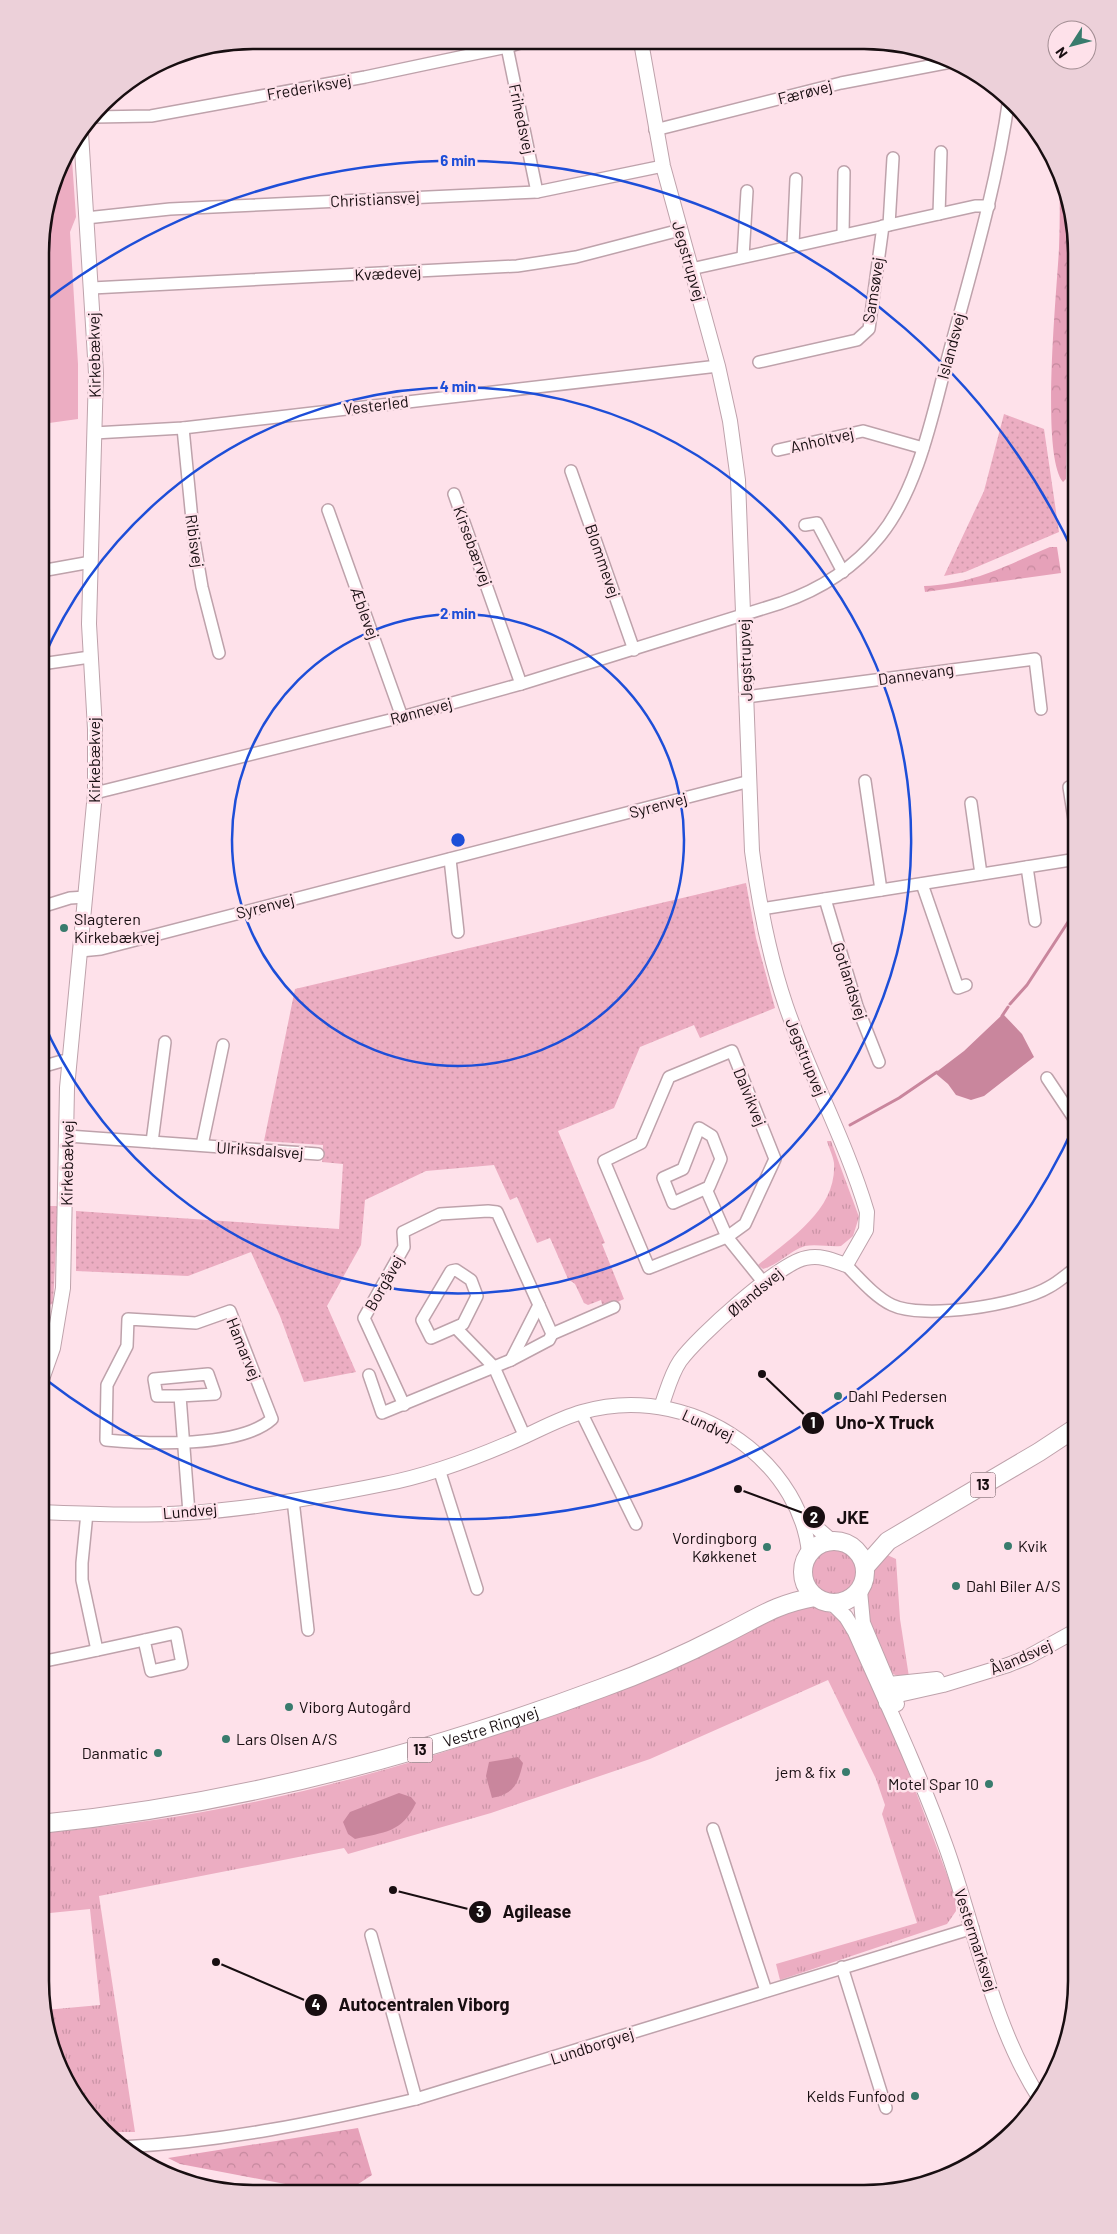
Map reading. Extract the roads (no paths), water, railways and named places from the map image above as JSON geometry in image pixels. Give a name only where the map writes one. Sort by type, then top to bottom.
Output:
[{"type":"main road","name":"13","points":[[860,1591],[865,1579],[865,1567],[888,1541],[1068,1434]]},
{"type":"main road","name":"13","points":[[832,1540],[843,1542],[853,1547],[888,1541]]},
{"type":"main road","points":[[809,1552],[820,1544],[832,1540]]},
{"type":"main road","points":[[853,1547],[861,1555],[865,1567]]},
{"type":"main road","name":"13","points":[[803,1575],[804,1563],[809,1552]]},
{"type":"main road","points":[[803,1575],[807,1587],[815,1597],[834,1604],[848,1600],[860,1591]]},
{"type":"main road","name":"Vestre Ringvej","points":[[778,1606],[803,1575]]},
{"type":"main road","name":"Vestre Ringvej","points":[[49,1823],[136,1812],[221,1798],[345,1771],[460,1738],[604,1688],[725,1634],[778,1606],[815,1597]]},
{"type":"street","name":"Frederiksvej","points":[[100,117],[151,116],[365,77],[498,49]]},
{"type":"street","name":"Frihedsvej","points":[[507,49],[536,192]]},
{"type":"street","name":"Jegstrupvej","points":[[643,49],[662,166],[718,366],[730,422],[738,480],[752,851],[761,909],[786,1008],[867,1212],[866,1230],[846,1265]]},
{"type":"street","name":"Færøvej","points":[[656,130],[841,83],[941,64]]},
{"type":"street","name":"Islandsvej","points":[[743,616],[801,596],[843,572],[881,535],[898,508],[923,448],[989,206],[1007,107]]},
{"type":"street","name":"Kirkebækvej","points":[[49,1359],[53,1348],[64,1288],[70,1062],[94,793],[95,729],[90,657],[96,373],[82,142]]},
{"type":"street","points":[[939,214],[941,152]]},
{"type":"street","name":"Samsøvej","points":[[759,362],[856,340],[869,329],[886,225],[893,158]]},
{"type":"street","name":"Christiansvej","points":[[86,218],[170,209],[536,192],[662,166]]},
{"type":"street","points":[[843,235],[844,172]]},
{"type":"street","points":[[793,245],[796,179]]},
{"type":"street","points":[[743,257],[747,191]]},
{"type":"street","points":[[691,269],[975,206],[989,206]]},
{"type":"street","name":"Kvædevej","points":[[92,288],[517,266],[576,256],[680,230]]},
{"type":"street","name":"Vesterled","points":[[94,433],[183,428],[718,366]]},
{"type":"street","name":"Ribisvej","points":[[183,428],[194,540],[202,587],[219,653]]},
{"type":"street","name":"Anholtvej","points":[[778,450],[863,431],[923,448]]},
{"type":"street","name":"Blommevej","points":[[571,471],[634,650]]},
{"type":"street","name":"Kirsebærvej","points":[[454,494],[521,684]]},
{"type":"street","name":"Æblevej","points":[[328,510],[402,717]]},
{"type":"street","points":[[805,525],[817,523],[843,572]]},
{"type":"street","points":[[49,570],[91,562]]},
{"type":"street","name":"Rønnevej","points":[[94,793],[402,717],[521,684],[743,616]]},
{"type":"street","points":[[49,663],[90,657]]},
{"type":"street","name":"Dannevang","points":[[746,697],[1035,659],[1041,709]]},
{"type":"street","points":[[864,780],[881,890]]},
{"type":"street","name":"Syrenvej","points":[[80,950],[101,948],[750,781]]},
{"type":"street","points":[[971,803],[981,874]]},
{"type":"street","points":[[450,859],[458,932]]},
{"type":"street","points":[[761,909],[1068,860]]},
{"type":"street","points":[[1027,867],[1035,921]]},
{"type":"street","points":[[922,884],[958,988],[966,985]]},
{"type":"street","points":[[49,905],[70,898],[86,897]]},
{"type":"street","name":"Gotlandsvej","points":[[825,899],[854,998],[879,1062]]},
{"type":"street","points":[[152,1142],[165,1042]]},
{"type":"street","name":"Ulriksdalsvej","points":[[202,1145],[224,1045]]},
{"type":"street","name":"Dalvikvej","points":[[732,1051],[775,1159],[745,1224],[727,1237],[649,1268],[604,1161],[642,1143],[669,1077],[732,1051]]},
{"type":"street","points":[[49,1065],[62,1061],[70,1062]]},
{"type":"street","points":[[1047,1078],[1068,1110]]},
{"type":"street","points":[[699,1128],[712,1136],[721,1159],[706,1189],[673,1203],[663,1178],[683,1168],[699,1128]]},
{"type":"street","name":"Ulriksdalsvej","points":[[68,1136],[318,1154]]},
{"type":"street","points":[[706,1189],[727,1237],[764,1283]]},
{"type":"street","name":"Borgåvej","points":[[404,1406],[364,1318],[404,1247],[403,1232],[440,1214],[498,1212],[552,1334]]},
{"type":"street","name":"Ølandsvej","points":[[661,1407],[680,1361],[698,1340],[787,1265],[805,1258],[826,1257],[846,1265],[876,1294],[892,1305],[915,1312],[996,1306],[1022,1299],[1049,1287],[1068,1273]]},
{"type":"street","points":[[456,1270],[471,1280],[477,1296],[463,1324],[456,1328],[431,1338],[422,1320],[451,1271],[456,1270]]},
{"type":"street","points":[[511,1360],[538,1305]]},
{"type":"street","points":[[369,1375],[382,1413],[404,1406],[511,1360],[549,1340],[552,1334],[614,1307]]},
{"type":"street","name":"Hamarvej","points":[[230,1311],[272,1419],[262,1428],[243,1436],[184,1442],[136,1443],[106,1440],[108,1385],[127,1346],[128,1319],[196,1323],[230,1311]]},
{"type":"street","points":[[456,1328],[494,1367],[525,1437]]},
{"type":"street","points":[[208,1374],[215,1394],[180,1396],[157,1396],[154,1379],[208,1374]]},
{"type":"street","points":[[180,1396],[189,1513]]},
{"type":"street","name":"Lundvej","points":[[49,1512],[189,1513],[293,1500],[386,1484],[439,1469],[525,1437],[581,1412],[631,1404],[661,1407],[692,1415],[736,1437],[759,1456],[780,1480],[801,1514],[807,1532],[809,1552]]},
{"type":"street","points":[[581,1412],[636,1524]]},
{"type":"street","points":[[439,1469],[477,1589]]},
{"type":"street","points":[[293,1500],[308,1630]]},
{"type":"street","points":[[88,1514],[82,1563],[82,1580],[97,1650]]},
{"type":"street","name":"Lundvej","points":[[801,1514],[832,1540]]},
{"type":"street","name":"Vestermarksvej","points":[[860,1591],[863,1623],[973,1928],[1010,2045],[1036,2092]]},
{"type":"street","name":"Vestermarksvej","points":[[834,1604],[846,1617],[888,1693]]},
{"type":"street","name":"Ålandsvej","points":[[888,1693],[989,1671],[1028,1657],[1068,1635]]},
{"type":"street","points":[[49,1660],[144,1640]]},
{"type":"street","points":[[713,1829],[766,1991]]},
{"type":"street","name":"Lundborgvej","points":[[133,2146],[237,2136],[326,2121],[416,2099],[973,1928]]},
{"type":"street","points":[[371,1935],[416,2099]]},
{"type":"street","points":[[842,1967],[886,2108]]},
{"type":"waterway","points":[[1010,1004],[1027,985],[1068,922]]},
{"type":"waterway","points":[[1002,1016],[1008,1007]]},
{"type":"waterway","points":[[850,1125],[899,1098],[937,1072]]},
{"type":"place","name":"Slagteren Kirkebækvej","points":[[64,928]]},
{"type":"place","name":"Uno-X Truck","points":[[762,1374]]},
{"type":"place","name":"Dahl Pedersen","points":[[838,1396]]},
{"type":"place","name":"JKE","points":[[738,1489]]},
{"type":"place","name":"Kvik","points":[[1008,1546]]},
{"type":"place","name":"Vordingborg Køkkenet","points":[[767,1547]]},
{"type":"place","name":"Dahl Biler A/S","points":[[956,1586]]},
{"type":"place","name":"Viborg Autogård","points":[[289,1707]]},
{"type":"place","name":"Lars Olsen A/S","points":[[226,1739]]},
{"type":"place","name":"Danmatic","points":[[158,1753]]},
{"type":"place","name":"jem & fix","points":[[846,1772]]},
{"type":"place","name":"Motel Spar 10","points":[[989,1784]]},
{"type":"place","name":"Agilease","points":[[393,1890]]},
{"type":"place","name":"Autocentralen Viborg","points":[[216,1962]]},
{"type":"place","name":"Kelds Funfood","points":[[915,2096]]}]
